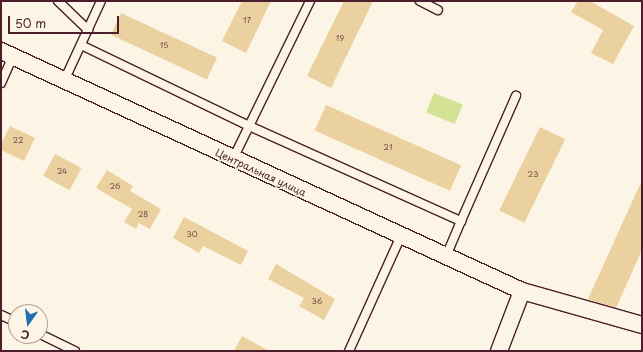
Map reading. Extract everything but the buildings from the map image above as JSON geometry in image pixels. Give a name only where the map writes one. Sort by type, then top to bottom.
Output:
[{"type":"street","name":"Центральная улица","points":[[7,54],[522,291],[642,325]]},
{"type":"street","points":[[498,351],[522,291]]},
{"type":"lane","points":[[58,1],[88,30]]},
{"type":"lane","points":[[64,81],[82,45],[101,1]]},
{"type":"lane","points":[[233,159],[247,125],[310,1]]},
{"type":"lane","points":[[420,1],[438,10]]},
{"type":"lane","points":[[82,45],[247,125],[461,221]]},
{"type":"lane","points":[[1,83],[7,54]]},
{"type":"lane","points":[[446,256],[516,96]]},
{"type":"lane","points":[[349,351],[401,236]]},
{"type":"lane","points":[[48,338],[75,351]]},
{"type":"green space","points":[[434,93],[463,105],[455,124],[426,112]]}]
